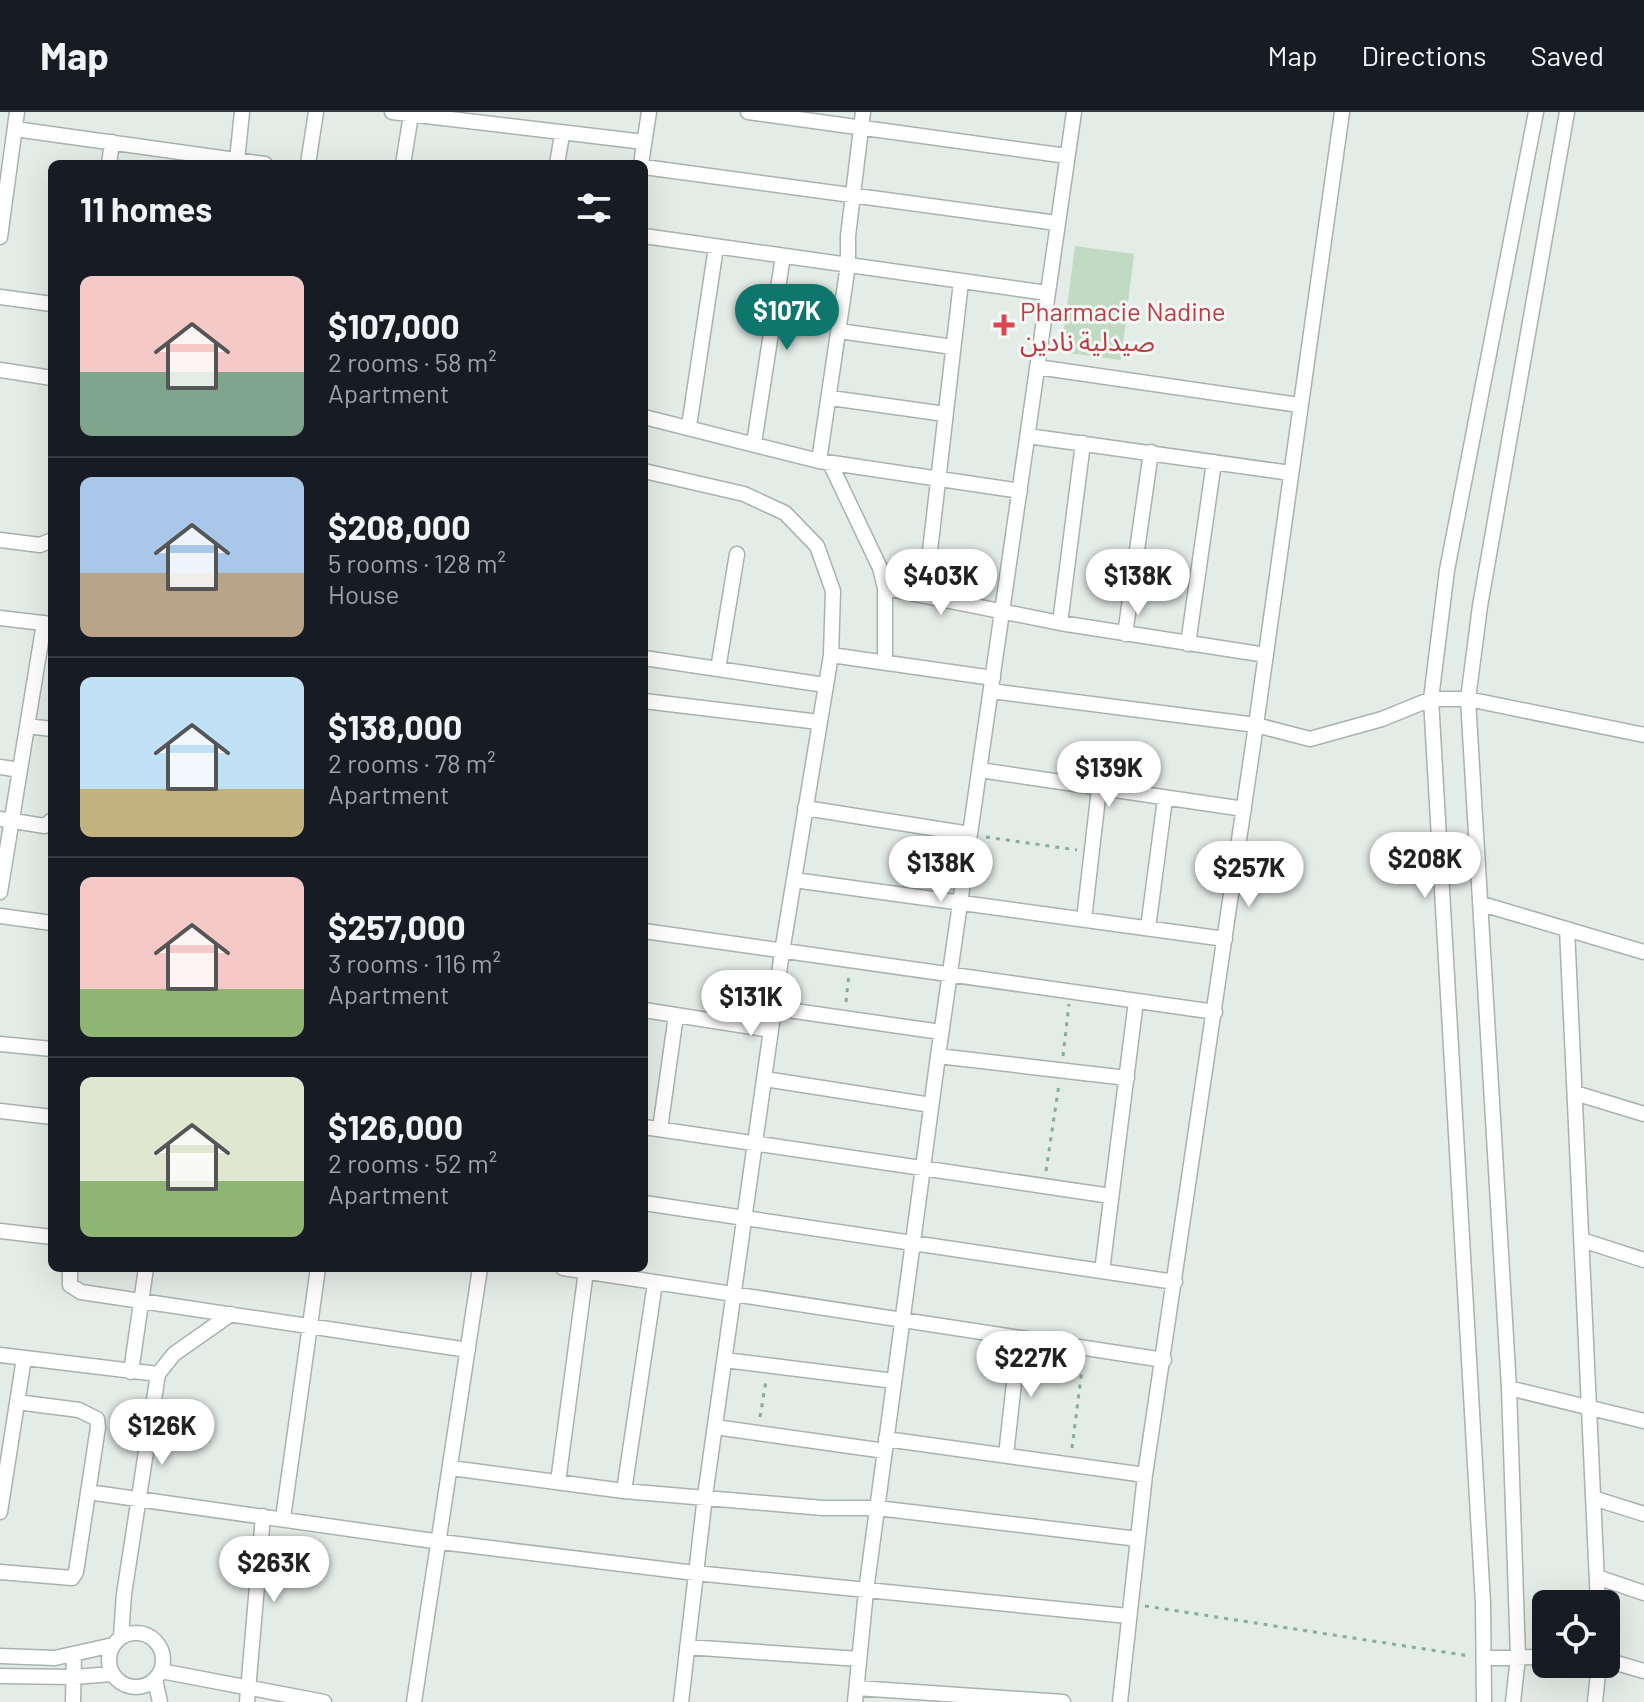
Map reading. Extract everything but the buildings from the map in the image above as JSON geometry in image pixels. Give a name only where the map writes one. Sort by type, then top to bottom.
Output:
[{"type":"street","points":[[0,236],[17,112]]},
{"type":"street","points":[[15,129],[237,160],[242,112]]},
{"type":"street","points":[[309,160],[316,112]]},
{"type":"street","points":[[392,112],[486,119],[562,135],[644,142]]},
{"type":"street","points":[[642,160],[649,112]]},
{"type":"street","points":[[748,112],[862,120],[1067,156]]},
{"type":"street","points":[[1063,1702],[856,1695],[866,1591],[941,1032],[1074,112]]},
{"type":"street","points":[[1120,1702],[1145,1475],[1215,1012],[1342,112]]},
{"type":"street","points":[[1484,1702],[1486,1658],[1431,699],[1447,570],[1536,112]]},
{"type":"street","points":[[1513,1702],[1518,1657],[1509,1388],[1468,699],[1480,606],[1567,112]]},
{"type":"street","points":[[404,160],[411,115]]},
{"type":"street","points":[[862,120],[824,462],[873,549],[885,588],[885,662]]},
{"type":"street","points":[[558,160],[562,135]]},
{"type":"street","points":[[110,160],[112,142]]},
{"type":"street","points":[[648,166],[1057,223]]},
{"type":"street","points":[[648,237],[1047,293]]},
{"type":"street","points":[[689,426],[716,247]]},
{"type":"street","points":[[754,443],[783,256]]},
{"type":"street","points":[[925,594],[961,282]]},
{"type":"street","points":[[0,297],[48,303]]},
{"type":"street","points":[[839,331],[953,347]]},
{"type":"street","points":[[1037,367],[1299,405]]},
{"type":"street","points":[[0,370],[48,377]]},
{"type":"street","points":[[831,398],[945,414]]},
{"type":"street","points":[[648,418],[824,462],[1020,491]]},
{"type":"street","points":[[1028,436],[1290,473]]},
{"type":"street","points":[[1060,623],[1083,443]]},
{"type":"street","points":[[1125,634],[1151,452]]},
{"type":"street","points":[[1188,644],[1214,462]]},
{"type":"street","points":[[648,472],[744,494],[785,513],[804,529],[822,556],[833,591],[831,655],[782,952],[733,1293],[681,1702]]},
{"type":"street","points":[[0,540],[40,545],[48,542]]},
{"type":"street","points":[[718,669],[737,554]]},
{"type":"street","points":[[885,588],[1060,623],[1266,655]]},
{"type":"street","points":[[0,618],[48,624],[20,770],[5,820],[0,892]]},
{"type":"street","points":[[831,655],[885,662],[992,685],[1256,725],[1310,739],[1382,719],[1431,699],[1468,699],[1644,735]]},
{"type":"street","points":[[648,659],[825,685]]},
{"type":"street","points":[[648,701],[819,722]]},
{"type":"street","points":[[27,726],[48,729]]},
{"type":"street","points":[[0,767],[20,770]]},
{"type":"street","points":[[980,770],[1244,809]]},
{"type":"street","points":[[1084,919],[1099,789]]},
{"type":"street","points":[[1148,928],[1165,799]]},
{"type":"street","points":[[805,808],[970,834]]},
{"type":"street","points":[[5,820],[45,826],[48,823]]},
{"type":"street","points":[[794,880],[1225,939]]},
{"type":"street","points":[[1482,904],[1644,952]]},
{"type":"street","points":[[0,916],[48,922]]},
{"type":"street","points":[[1567,929],[1597,1590]]},
{"type":"street","points":[[648,932],[1215,1012]]},
{"type":"street","points":[[1102,1271],[1136,1001]]},
{"type":"street","points":[[774,1008],[941,1032]]},
{"type":"street","points":[[648,1011],[771,1030]]},
{"type":"street","points":[[660,1129],[676,1015]]},
{"type":"street","points":[[0,1044],[48,1049]]},
{"type":"street","points":[[938,1056],[1127,1078]]},
{"type":"street","points":[[765,1079],[931,1105]]},
{"type":"street","points":[[1575,1093],[1644,1114]]},
{"type":"street","points":[[0,1111],[48,1117]]},
{"type":"street","points":[[648,1128],[1111,1196]]},
{"type":"street","points":[[648,1204],[1175,1282]]},
{"type":"street","points":[[0,1231],[48,1237]]},
{"type":"street","points":[[1582,1240],[1644,1260]]},
{"type":"street","points":[[70,1272],[70,1285],[81,1292],[142,1298],[468,1350]]},
{"type":"street","points":[[131,1372],[145,1272]]},
{"type":"street","points":[[283,1518],[317,1272]]},
{"type":"street","points":[[414,1702],[441,1542],[479,1272]]},
{"type":"street","points":[[558,1482],[586,1272]]},
{"type":"street","points":[[592,1272],[1164,1360]]},
{"type":"street","points":[[624,1491],[655,1283]]},
{"type":"street","points":[[111,1674],[109,1654],[117,1640],[158,1374],[174,1354],[231,1314]]},
{"type":"street","points":[[1006,1455],[1019,1338]]},
{"type":"street","points":[[0,1355],[158,1374]]},
{"type":"street","points":[[0,1512],[3,1475],[24,1358]]},
{"type":"street","points":[[725,1360],[894,1381]]},
{"type":"street","points":[[1509,1388],[1644,1421]]},
{"type":"street","points":[[0,1572],[72,1578],[98,1427],[93,1414],[17,1402]]},
{"type":"street","points":[[715,1427],[1006,1455],[1145,1475]]},
{"type":"street","points":[[451,1468],[624,1491],[823,1508],[877,1508],[1138,1539]]},
{"type":"street","points":[[88,1492],[441,1542],[695,1573],[866,1591],[1128,1610]]},
{"type":"street","points":[[1593,1498],[1644,1514]]},
{"type":"street","points":[[248,1695],[263,1516]]},
{"type":"street","points":[[1597,1577],[1644,1593]]},
{"type":"street","points":[[0,1656],[74,1655],[133,1632],[147,1634],[158,1643],[163,1657],[158,1675],[160,1702]]},
{"type":"street","points":[[687,1647],[859,1659]]},
{"type":"street","points":[[73,1702],[74,1655]]},
{"type":"street","points":[[1486,1658],[1532,1657]]},
{"type":"street","points":[[1620,1664],[1644,1671]]},
{"type":"street","points":[[0,1676],[111,1674],[126,1686],[146,1686],[158,1675]]},
{"type":"street","points":[[158,1675],[248,1695],[324,1702]]},
{"type":"street","points":[[1595,1702],[1598,1678]]},
{"type":"street","points":[[126,1686],[126,1702]]},
{"type":"path","points":[[970,834],[1093,852]]},
{"type":"path","points":[[844,1018],[851,961]]},
{"type":"path","points":[[1044,1187],[1070,992]]},
{"type":"path","points":[[1070,1464],[1085,1348]]},
{"type":"path","points":[[758,1433],[769,1365]]},
{"type":"path","points":[[1128,1610],[1486,1658]]},
{"type":"green space","points":[[1075,246],[1134,254],[1121,360],[1061,352]]},
{"type":"place","name":"Pharmacie Nadine صيدلية نادين","points":[[1004,325]]}]
